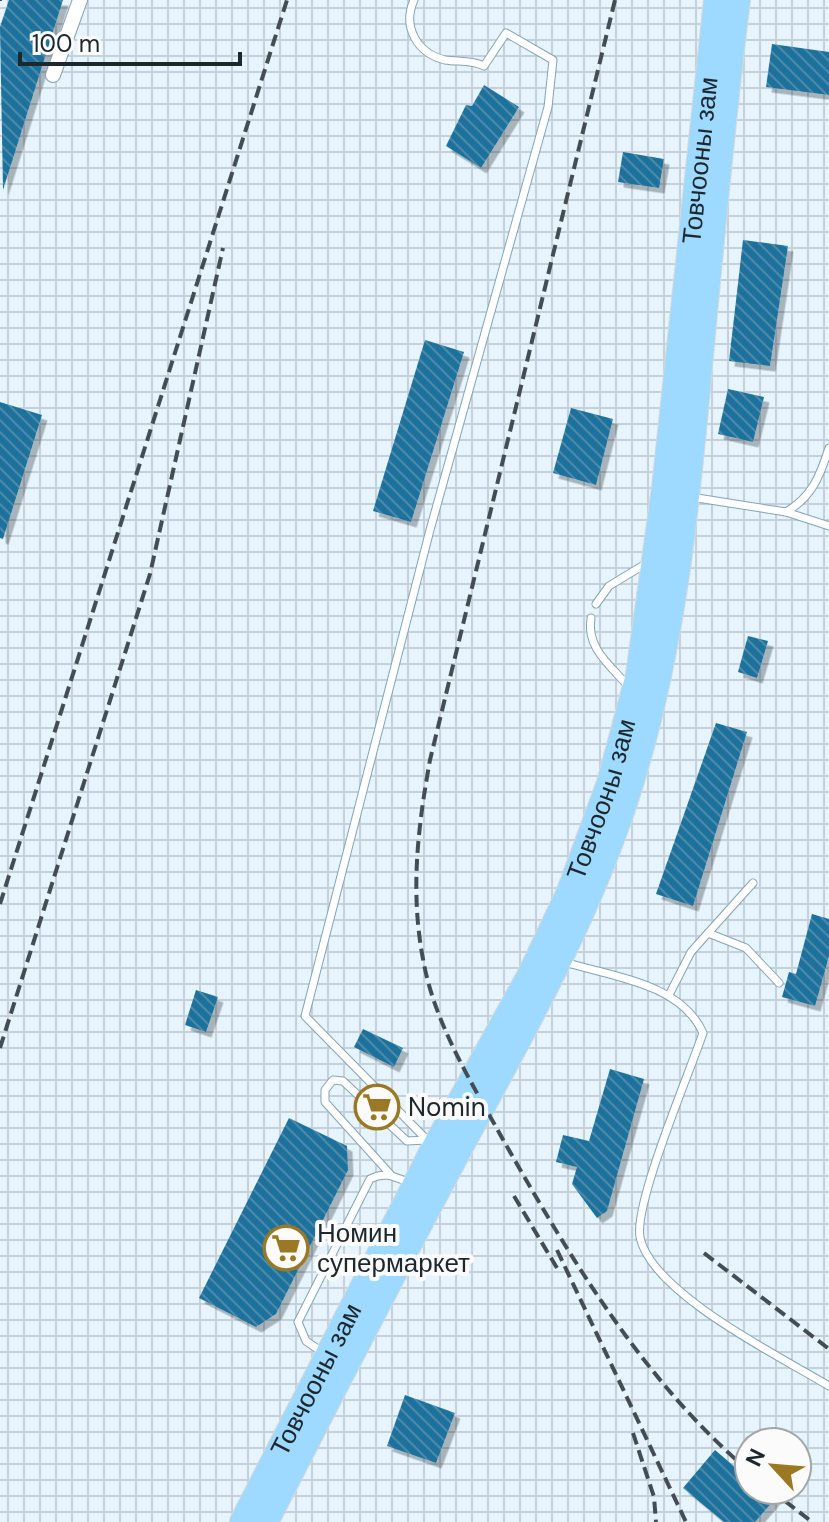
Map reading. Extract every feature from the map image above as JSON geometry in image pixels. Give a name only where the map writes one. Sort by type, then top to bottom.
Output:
[{"type":"highway","name":"Товчооны зам","points":[[243,1522],[415,1185],[431,1144],[530,976],[569,894],[610,783],[634,694],[655,557],[717,0]]},
{"type":"highway","name":"Товчооны зам","points":[[265,1522],[559,960],[587,901],[632,775],[659,679],[687,496],[737,0]]},
{"type":"street","points":[[53,75],[80,0]]},
{"type":"lane","points":[[414,0],[410,27],[422,48],[430,54],[484,66],[506,33],[553,60],[548,107],[434,515],[305,1016],[431,1144]]},
{"type":"lane","points":[[786,512],[802,503],[812,491],[829,448]]},
{"type":"lane","points":[[687,496],[786,512],[829,526]]},
{"type":"lane","points":[[596,604],[609,586],[655,557]]},
{"type":"lane","points":[[591,618],[589,633],[592,643],[634,694]]},
{"type":"lane","points":[[669,995],[683,963],[753,883]]},
{"type":"lane","points":[[708,933],[746,948],[779,983]]},
{"type":"lane","points":[[559,960],[669,995],[685,1005],[703,1033],[646,1190],[640,1238],[658,1272],[679,1293],[829,1386]]},
{"type":"lane","points":[[415,1185],[391,1175],[325,1102],[328,1085],[333,1080],[343,1081],[407,1141],[431,1144]]},
{"type":"lane","points":[[327,1355],[306,1341],[298,1322],[370,1179],[391,1175]]},
{"type":"shaded area","points":[[0,0],[829,0],[829,1522],[0,1522]]},
{"type":"building","points":[[9,0],[63,0],[3,190],[0,27]]},
{"type":"building","points":[[772,44],[829,52],[829,95],[766,87]]},
{"type":"building","points":[[484,85],[519,107],[481,168],[446,146],[466,105],[472,106]]},
{"type":"building","points":[[623,152],[664,159],[659,188],[618,182]]},
{"type":"building","points":[[743,240],[788,246],[770,366],[729,361]]},
{"type":"building","points":[[425,340],[464,352],[411,522],[373,511]]},
{"type":"building","points":[[728,389],[764,397],[753,442],[718,434]]},
{"type":"building","points":[[0,402],[42,415],[3,539],[0,538]]},
{"type":"building","points":[[571,408],[613,419],[596,485],[553,473]]},
{"type":"building","points":[[748,636],[768,641],[757,678],[738,672]]},
{"type":"building","points":[[716,723],[747,732],[693,906],[656,894]]},
{"type":"building","points":[[812,914],[829,919],[829,956],[815,1006],[782,997],[789,972],[796,974]]},
{"type":"building","points":[[196,990],[218,997],[206,1032],[185,1025]]},
{"type":"building","points":[[363,1029],[403,1048],[394,1067],[354,1047]]},
{"type":"building","points":[[610,1069],[644,1079],[607,1211],[597,1218],[572,1184],[577,1167],[556,1162],[563,1135],[589,1141]]},
{"type":"building","points":[[289,1118],[347,1146],[348,1170],[276,1314],[256,1327],[199,1298]]},
{"type":"building","points":[[405,1395],[455,1413],[436,1463],[387,1446]]},
{"type":"building","points":[[715,1450],[733,1465],[733,1506],[769,1506],[755,1522],[724,1522],[683,1488]]},
{"type":"railway","points":[[0,904],[287,0]]},
{"type":"railway","points":[[615,0],[430,760],[417,859],[419,934],[428,982],[454,1050],[581,1271],[675,1398],[733,1456]]},
{"type":"railway","points":[[0,1048],[150,574],[223,248]]},
{"type":"railway","points":[[514,1196],[557,1268]]},
{"type":"railway","points":[[557,1250],[686,1522]]},
{"type":"railway","points":[[704,1253],[829,1349]]},
{"type":"railway","points":[[633,1433],[654,1497],[656,1522]]},
{"type":"railway","points":[[792,1506],[812,1522]]},
{"type":"place","name":"Nomin","points":[[377,1107]]},
{"type":"place","name":"Номин супермаркет","points":[[286,1248]]}]
